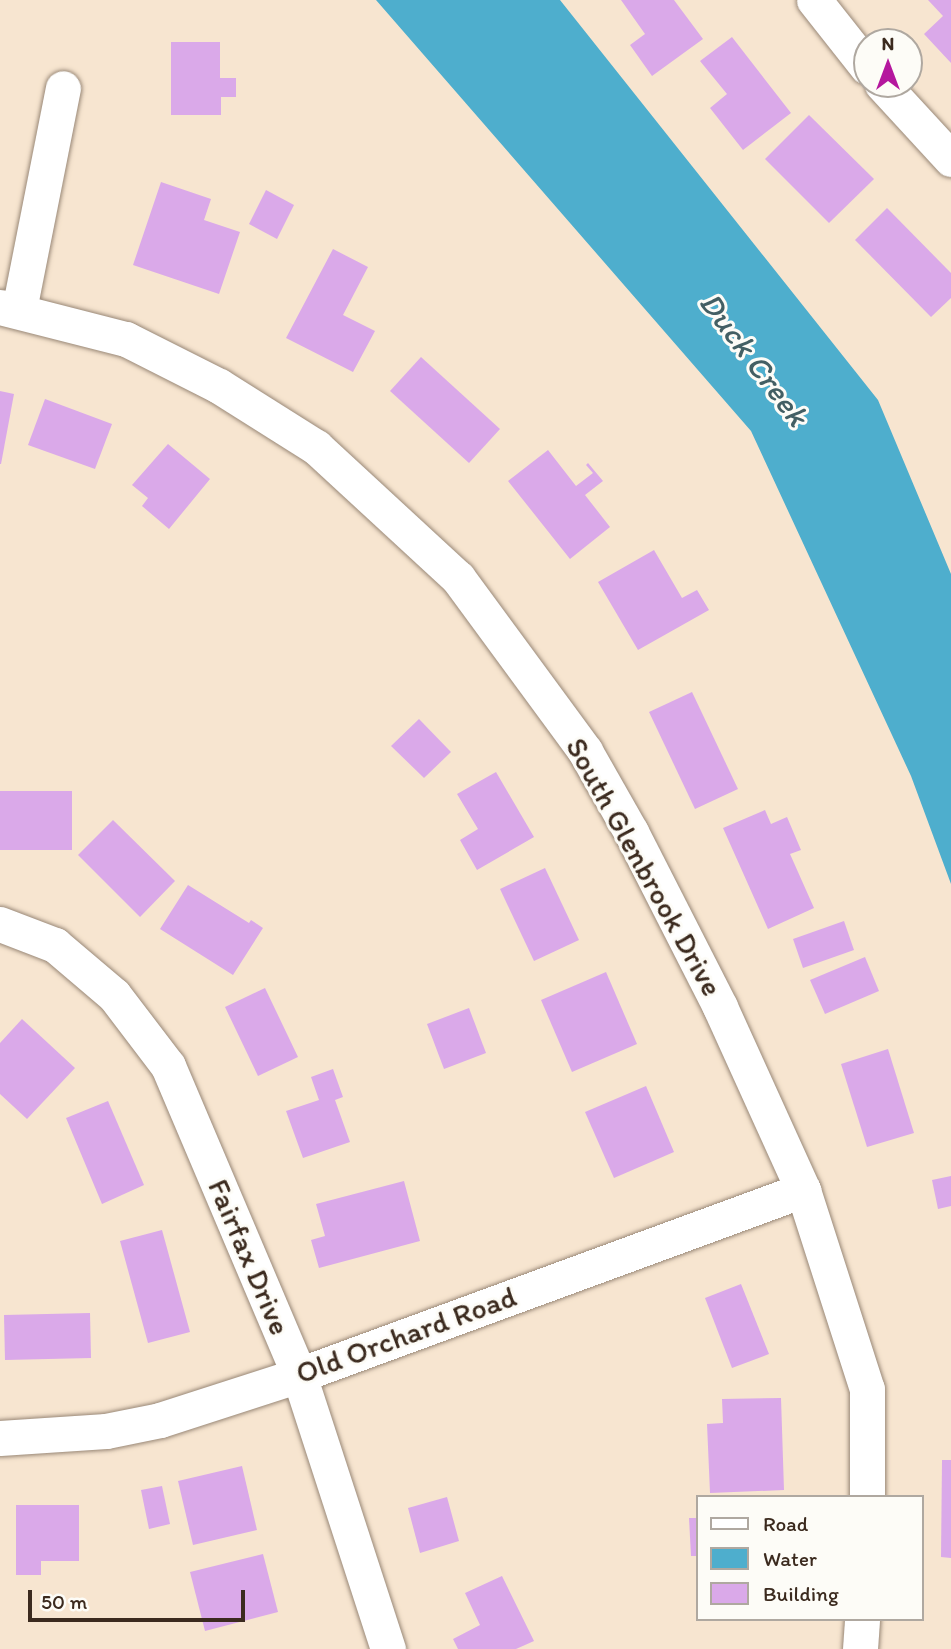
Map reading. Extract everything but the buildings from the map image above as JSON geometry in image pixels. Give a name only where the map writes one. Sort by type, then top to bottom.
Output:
[{"type":"street","points":[[814,0],[853,49]]},
{"type":"street","points":[[9,309],[63,89]]},
{"type":"street","points":[[895,98],[951,159]]},
{"type":"street","name":"South Glenbrook Drive","points":[[9,309],[126,339],[219,386],[316,447],[458,578],[585,751],[631,832],[720,1007],[803,1190],[867,1390],[867,1495]]},
{"type":"street","name":"Fairfax Drive","points":[[0,924],[55,945],[114,995],[168,1066],[299,1374],[388,1649]]},
{"type":"street","name":"Old Orchard Road","points":[[0,1437],[106,1431],[160,1420],[299,1374],[803,1190]]},
{"type":"street","points":[[860,1649],[862,1621]]},
{"type":"water","name":"Duck Creek","points":[[376,0],[560,0],[878,400],[951,574],[951,884],[911,776],[751,431]]}]
